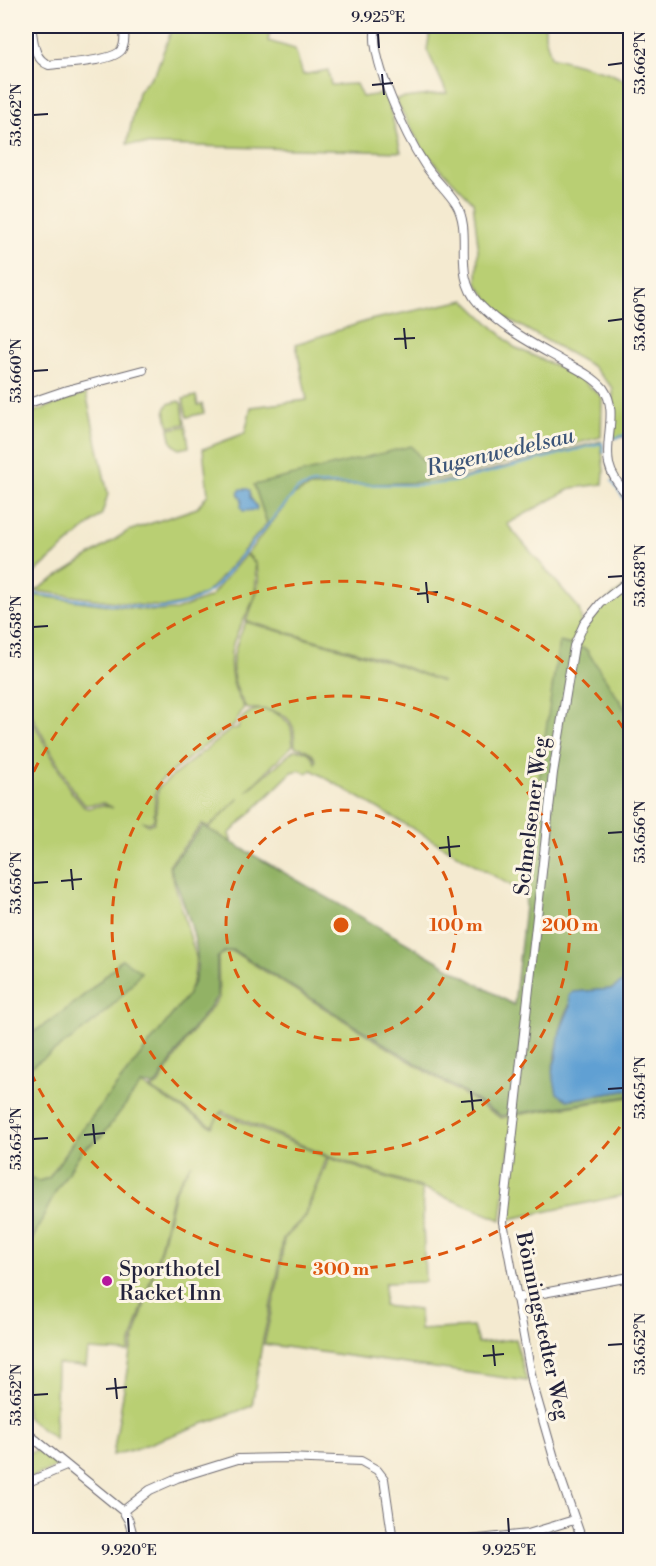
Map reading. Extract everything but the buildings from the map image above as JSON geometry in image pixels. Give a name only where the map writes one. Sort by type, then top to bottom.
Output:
[{"type":"street","points":[[31,26],[36,55],[42,62],[49,65],[111,57],[121,52],[125,42],[124,26]]},
{"type":"street","points":[[376,26],[374,41],[386,84],[403,125],[425,165],[457,206],[461,220],[468,290],[480,304],[516,335],[585,373],[603,389],[610,410],[609,464],[615,480],[630,498]]},
{"type":"street","points":[[26,404],[67,390],[143,370]]},
{"type":"street","name":"Schnelsener Weg","points":[[503,1222],[553,772],[573,646],[584,624],[601,603],[630,580]]},
{"type":"street","name":"Bönningstedter Weg","points":[[503,1222],[533,1385],[582,1540]]},
{"type":"street","points":[[516,1298],[630,1277]]},
{"type":"street","points":[[26,1432],[123,1511],[129,1521],[134,1540]]},
{"type":"street","points":[[26,1446],[37,1441]]},
{"type":"street","points":[[123,1511],[150,1490],[177,1478],[238,1459],[361,1461],[377,1470],[384,1479],[392,1534],[400,1540],[412,1540]]},
{"type":"street","points":[[26,1483],[66,1466]]},
{"type":"street","points":[[469,1540],[528,1534],[574,1520]]},
{"type":"green space","points":[[173,26],[271,26],[268,41],[295,49],[303,75],[328,70],[331,85],[356,84],[362,97],[386,93],[401,152],[127,144],[138,92],[156,71]]},
{"type":"green space","points":[[381,26],[545,26],[545,36],[551,57],[610,73],[630,83],[630,436],[613,438],[613,388],[592,366],[501,315],[477,284],[478,244],[473,202],[423,150],[395,99],[447,93],[427,50],[430,32],[379,33]]},
{"type":"green space","points":[[465,300],[514,347],[574,374],[602,397],[601,437],[451,477],[425,479],[426,465],[254,485],[267,523],[206,593],[185,603],[166,607],[139,605],[35,591],[128,531],[197,508],[208,494],[203,449],[245,433],[251,407],[307,400],[296,344],[370,320]]},
{"type":"green space","points":[[86,393],[108,494],[102,514],[26,580],[26,411],[37,411]]},
{"type":"green space","points":[[196,396],[198,405],[202,404],[204,413],[187,417],[183,399]]},
{"type":"green space","points":[[179,401],[182,404],[185,424],[169,427],[165,410],[168,404]]},
{"type":"green space","points":[[186,426],[189,447],[179,449],[172,443],[169,429]]},
{"type":"green space","points":[[601,441],[603,484],[572,488],[507,524],[577,606],[581,616],[580,626],[572,645],[559,642],[527,895],[312,770],[306,773],[300,770],[292,772],[229,834],[232,843],[208,829],[239,798],[209,827],[202,824],[169,865],[196,957],[194,978],[187,996],[77,1136],[49,1178],[39,1181],[26,1178],[26,1070],[109,1010],[122,959],[77,1001],[26,1037],[26,709],[70,790],[84,807],[103,805],[113,808],[104,803],[85,805],[72,789],[26,705],[26,594],[153,611],[176,610],[210,597],[246,554],[255,564],[247,554],[292,496],[308,487],[454,480]],"holes":[[[255,564],[258,572],[256,593],[246,621],[387,660],[443,682],[386,661],[246,622],[236,645],[233,666],[233,676],[240,697],[247,709],[260,709],[273,711],[290,721],[294,732],[295,747],[310,752],[316,760],[315,763],[307,752],[294,750],[247,791],[293,745],[291,728],[285,720],[270,711],[254,710],[242,719],[238,728],[230,730],[159,787],[154,823],[148,825],[142,821],[149,823],[154,820],[155,794],[159,782],[226,729],[234,726],[244,707],[234,685],[230,660],[235,638],[254,597]]]},
{"type":"green space","points":[[411,446],[426,465],[425,482],[309,487],[292,496],[270,525],[267,523],[254,485]]},
{"type":"green space","points":[[630,582],[630,752],[626,750],[629,715],[576,646],[592,617]]},
{"type":"green space","points":[[559,642],[586,649],[629,715],[626,749],[630,752],[630,977],[612,989],[574,992],[561,1028],[552,1071],[567,1100],[630,1090],[630,1096],[501,1116],[233,950],[224,952],[217,958],[217,997],[189,1034],[155,1086],[141,1084],[102,1136],[82,1150],[56,1191],[26,1252],[26,1226],[30,1217],[26,1214],[26,1178],[39,1181],[49,1178],[77,1136],[187,996],[194,981],[197,952],[194,937],[170,866],[203,826],[514,1005],[541,763]]},
{"type":"green space","points":[[232,951],[501,1118],[513,1116],[501,1220],[423,1188],[328,1156],[222,1111],[212,1126],[150,1088],[157,1086],[190,1035],[219,998],[218,957]]},
{"type":"green space","points":[[122,959],[141,972],[129,987],[103,1015],[26,1070],[26,1037],[77,1001]]},
{"type":"green space","points":[[141,1084],[212,1127],[220,1113],[327,1157],[304,1217],[283,1238],[252,1406],[113,1455],[130,1353],[161,1249],[175,1191],[191,1163],[173,1192],[160,1249],[128,1352],[88,1350],[86,1366],[57,1364],[55,1439],[26,1417],[26,1252],[56,1191],[82,1150],[91,1145]]},
{"type":"green space","points":[[630,1097],[630,1194],[505,1220],[516,1115]]},
{"type":"green space","points":[[329,1158],[422,1189],[425,1282],[385,1283],[384,1306],[419,1310],[420,1330],[473,1327],[478,1343],[515,1339],[527,1381],[264,1344],[279,1277],[284,1239],[305,1218]]},
{"type":"green space","points":[[35,1451],[47,1456],[56,1467],[26,1480],[26,1453]]},
{"type":"water","points":[[241,489],[250,491],[250,497],[257,507],[256,510],[243,511],[242,500],[238,493]]},
{"type":"water","points":[[630,977],[630,1090],[567,1100],[557,1093],[552,1071],[560,1031],[570,1007],[569,996],[573,992],[612,989]]},
{"type":"waterway","name":"Rugenwedelsau","points":[[615,438],[630,434]]},
{"type":"waterway","name":"Rugenwedelsau","points":[[26,593],[154,609],[172,607],[195,600],[217,585],[298,489],[313,484],[425,485],[452,482],[602,443],[604,453]]},
{"type":"waterway","points":[[612,481],[630,508]]},
{"type":"place","name":"Sporthotel Racket Inn","points":[[107,1281]]}]
